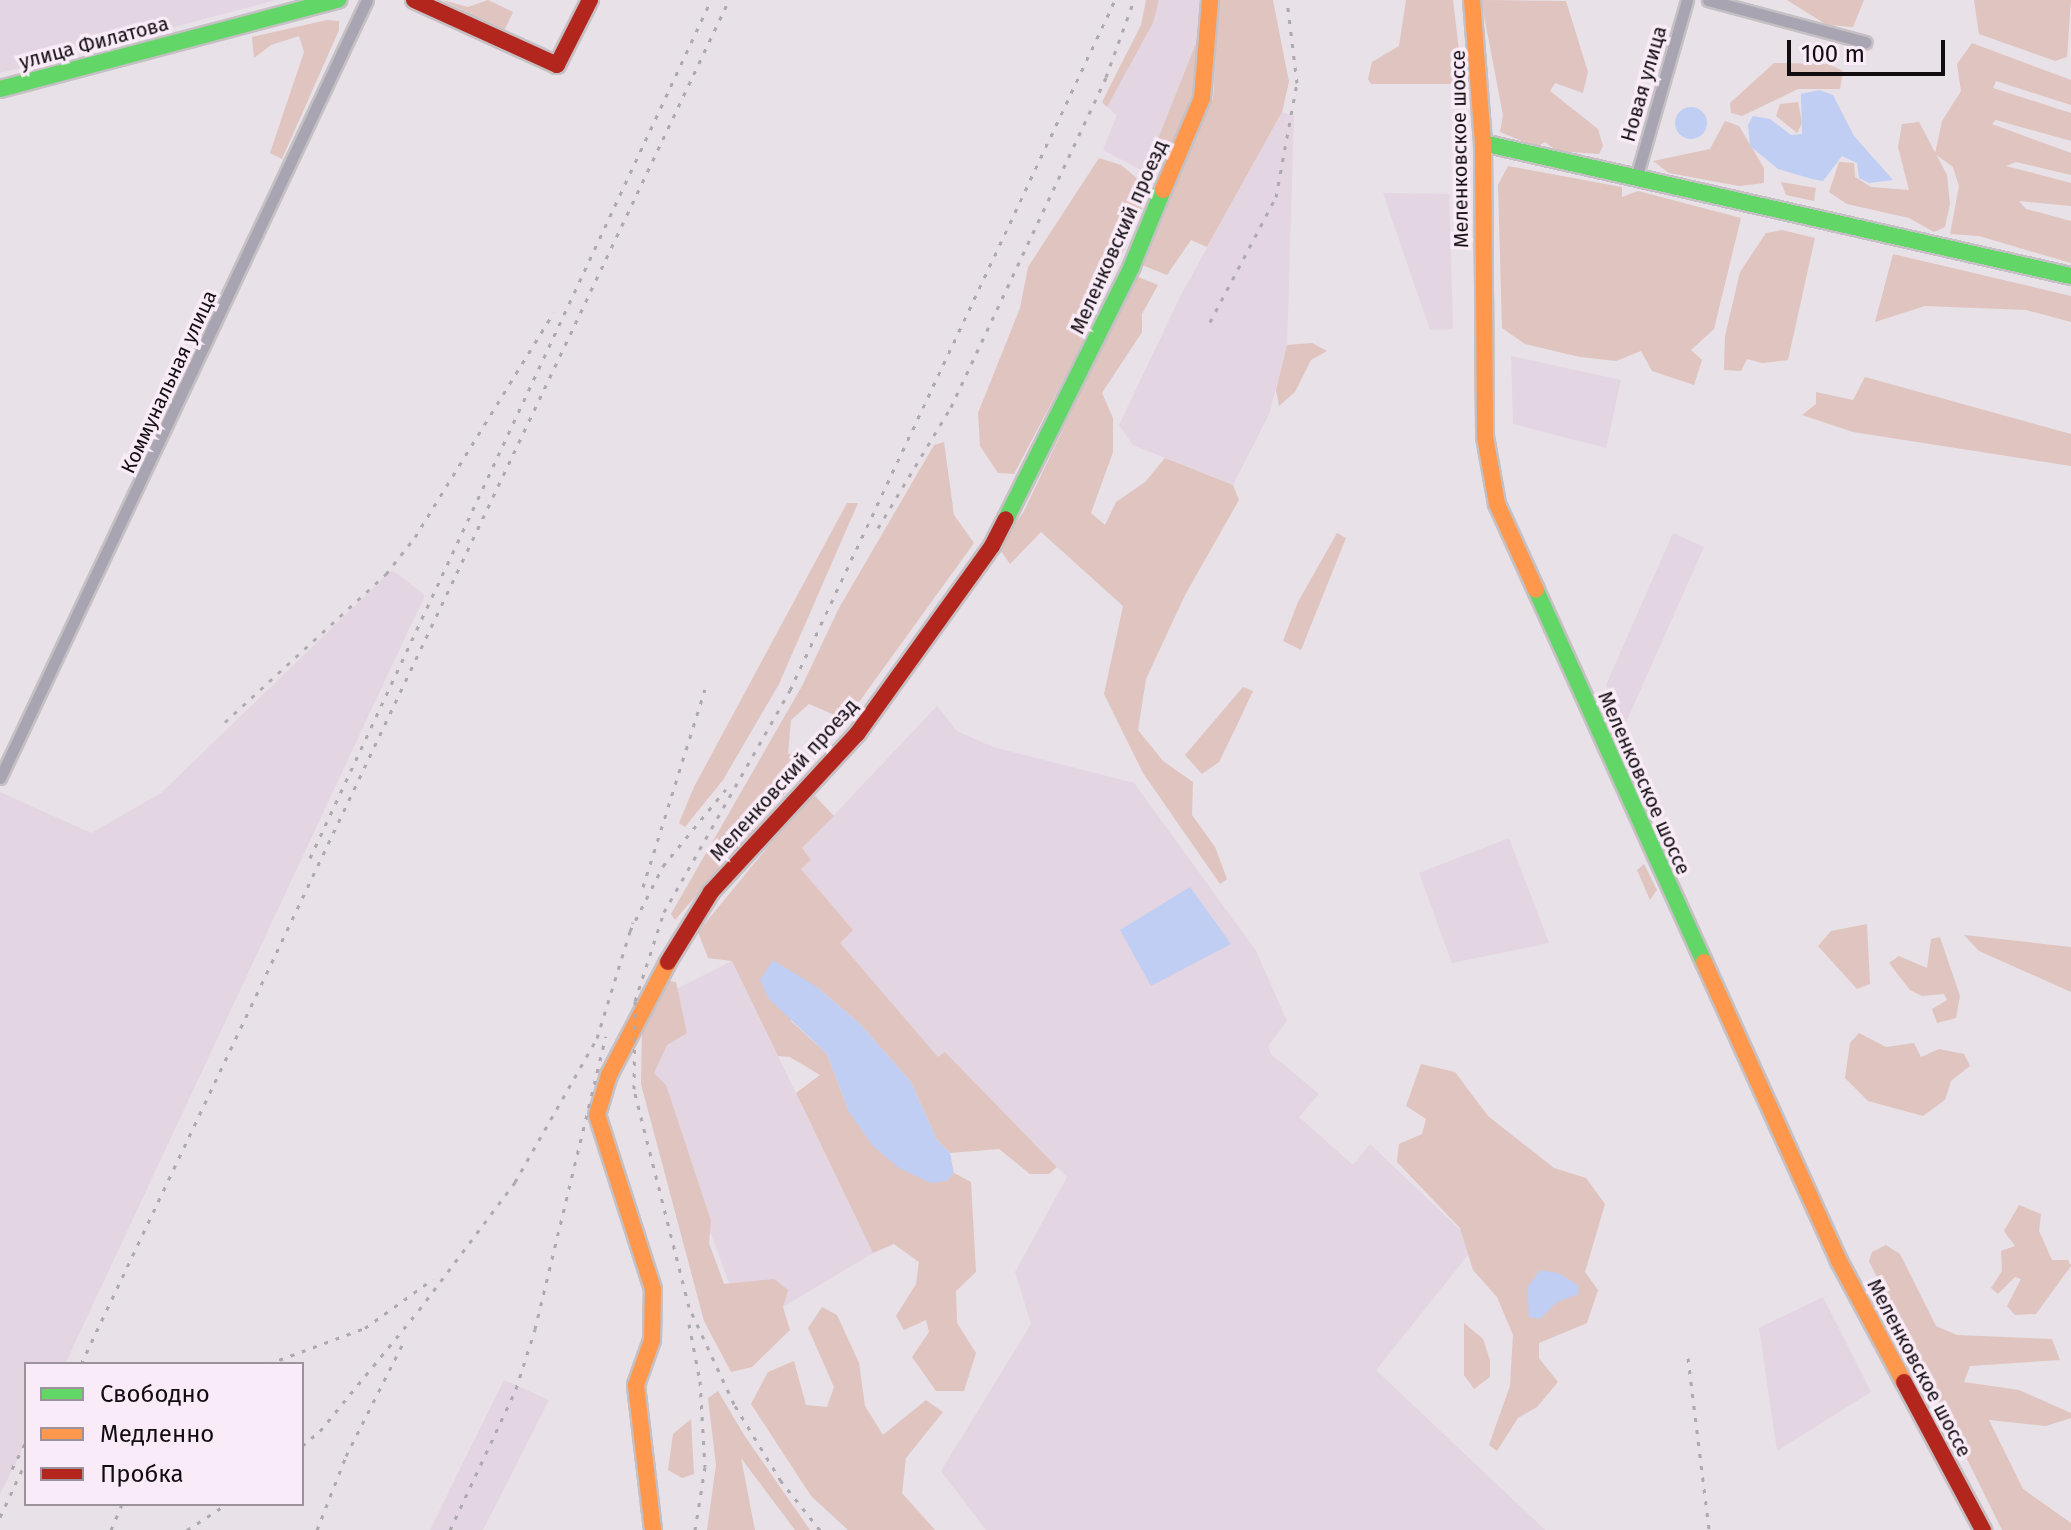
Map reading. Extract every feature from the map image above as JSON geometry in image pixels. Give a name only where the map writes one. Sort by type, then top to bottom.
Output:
[{"type":"street","name":"улица Филатова","points":[[0,89],[338,0]]},
{"type":"street","name":"Коммунальная улица","points":[[0,778],[367,0]]},
{"type":"street","points":[[414,0],[557,65],[590,0]]},
{"type":"street","name":"Меленковский проезд","points":[[653,1530],[636,1385],[652,1340],[653,1289],[597,1115],[609,1075],[682,935],[711,892],[857,734],[992,546],[1131,268],[1202,98],[1210,0]]},
{"type":"street","name":"Меленковское шоссе","points":[[1472,0],[1483,143],[1481,361],[1485,437],[1497,504],[1839,1261],[1983,1530]]},
{"type":"street","name":"Новая улица","points":[[1636,178],[1687,0]]},
{"type":"street","points":[[1708,0],[1865,42]]},
{"type":"street","points":[[1483,143],[2071,276]]},
{"type":"shaded area","points":[[0,0],[276,0],[0,73]]},
{"type":"shaded area","points":[[442,0],[468,7],[488,0],[513,12],[504,31]]},
{"type":"shaded area","points":[[1146,0],[1159,0],[1153,23],[1107,107],[1102,102],[1141,25]]},
{"type":"shaded area","points":[[1159,0],[1204,0],[1204,23],[1145,172],[1103,150],[1117,115],[1107,107],[1153,23]]},
{"type":"shaded area","points":[[1219,0],[1273,0],[1289,82],[1282,112],[1207,247],[1191,240],[1167,275],[1142,265],[1213,98]]},
{"type":"shaded area","points":[[1406,0],[1453,0],[1463,84],[1371,84],[1368,79],[1372,62],[1399,46]]},
{"type":"shaded area","points":[[1481,0],[1566,1],[1588,72],[1583,93],[1555,83],[1550,91],[1598,129],[1603,146],[1599,154],[1557,151],[1545,142],[1536,147],[1500,132],[1503,115]]},
{"type":"shaded area","points":[[1787,0],[1864,0],[1853,27],[1827,25]]},
{"type":"shaded area","points":[[1974,0],[2071,0],[2067,57],[2055,61],[1979,34]]},
{"type":"shaded area","points":[[327,20],[339,21],[339,30],[282,159],[270,153],[304,52],[299,36],[271,45],[254,58],[252,37]]},
{"type":"shaded area","points":[[1204,23],[1195,99],[1168,153],[1154,149]]},
{"type":"shaded area","points":[[1972,43],[2071,80],[2071,105],[1996,81],[1993,88],[2071,113],[2071,141],[1996,120],[1992,124],[2071,153],[2071,175],[2016,162],[2006,166],[2071,183],[2071,206],[2019,201],[2026,209],[2071,221],[2071,263],[1979,236],[1950,234],[1959,186],[1953,167],[1935,154],[1942,121],[1961,91],[1957,64]]},
{"type":"shaded area","points":[[1774,63],[1828,64],[1843,71],[1840,89],[1798,89],[1742,116],[1731,113],[1730,103]]},
{"type":"shaded area","points":[[1798,102],[1802,123],[1797,133],[1776,116],[1780,104]]},
{"type":"shaded area","points":[[1282,112],[1294,116],[1287,345],[1270,412],[1233,485],[1133,445],[1119,425],[1181,295]]},
{"type":"shaded area","points":[[1725,121],[1739,126],[1764,168],[1764,183],[1739,186],[1669,173],[1653,161],[1710,149]]},
{"type":"shaded area","points":[[1919,122],[1947,175],[1950,204],[1945,227],[1934,232],[1909,218],[1847,204],[1829,192],[1839,162],[1854,163],[1855,177],[1871,187],[1909,190],[1898,147],[1902,124]]},
{"type":"shaded area","points":[[1099,158],[1121,165],[1151,190],[1076,356],[1014,474],[998,473],[980,446],[978,413],[1020,308],[1028,267]]},
{"type":"shaded area","points":[[1508,166],[1622,187],[1622,197],[1638,191],[1741,218],[1714,329],[1691,350],[1702,360],[1694,385],[1652,371],[1641,351],[1616,361],[1580,357],[1525,344],[1502,328],[1498,185]]},
{"type":"shaded area","points":[[1781,182],[1816,188],[1814,201],[1786,195]]},
{"type":"shaded area","points":[[1383,193],[1449,194],[1453,329],[1430,330]]},
{"type":"shaded area","points":[[1782,230],[1815,238],[1788,360],[1762,363],[1747,359],[1741,371],[1724,370],[1725,336],[1740,272],[1766,233]]},
{"type":"shaded area","points":[[1893,254],[2071,296],[2071,322],[2026,310],[1925,306],[1875,322]]},
{"type":"shaded area","points":[[1136,276],[1158,285],[1142,314],[1142,332],[1102,393],[1113,418],[1113,452],[1091,513],[1105,525],[1116,502],[1145,482],[1165,458],[1233,485],[1239,500],[1185,595],[1146,679],[1138,730],[1163,761],[1193,782],[1192,815],[1215,847],[1227,879],[1220,884],[1143,773],[1104,694],[1123,606],[1041,532],[1010,564],[999,548],[1024,511]]},
{"type":"shaded area","points":[[1312,343],[1327,351],[1311,360],[1295,392],[1279,406],[1276,390],[1287,345]]},
{"type":"shaded area","points":[[1511,356],[1621,380],[1606,448],[1513,424]]},
{"type":"shaded area","points":[[1865,377],[2071,434],[2071,466],[1853,432],[1802,415],[1816,404],[1816,392],[1853,400]]},
{"type":"shaded area","points":[[944,442],[954,515],[974,543],[846,720],[809,704],[791,720],[788,754],[804,756],[810,765],[675,920],[671,914],[802,686],[839,608],[934,445]]},
{"type":"shaded area","points":[[847,503],[858,503],[779,684],[723,780],[685,827],[679,823],[694,787]]},
{"type":"shaded area","points":[[1337,533],[1346,538],[1301,650],[1283,641],[1298,602]]},
{"type":"shaded area","points":[[1673,533],[1704,547],[1624,727],[1606,685]]},
{"type":"shaded area","points":[[392,570],[425,595],[66,1362],[24,1362],[24,1446],[0,1494],[0,792],[91,833],[161,793]]},
{"type":"shaded area","points":[[1243,687],[1253,691],[1239,721],[1219,762],[1202,774],[1185,755]]},
{"type":"shaded area","points":[[937,706],[957,731],[993,747],[1134,783],[1256,951],[1287,1021],[1268,1046],[1271,1054],[1319,1094],[1299,1117],[1353,1165],[1370,1144],[1476,1245],[1376,1370],[1545,1530],[986,1530],[941,1471],[1031,1324],[1015,1272],[1067,1177],[945,1052],[938,1058],[839,943],[853,930],[801,869],[810,860],[802,849]]},
{"type":"shaded area","points":[[812,793],[834,816],[802,848],[811,860],[801,869],[853,930],[840,943],[938,1057],[945,1052],[1057,1167],[1049,1174],[1030,1174],[999,1149],[950,1153],[937,1140],[911,1082],[860,1024],[817,987],[791,1021],[827,1054],[849,1112],[946,1181],[954,1173],[971,1182],[976,1272],[956,1291],[957,1323],[976,1353],[964,1391],[936,1391],[912,1357],[929,1332],[926,1320],[904,1330],[896,1316],[916,1284],[919,1262],[894,1244],[873,1253],[796,1093],[820,1075],[790,1057],[778,1056],[732,961],[708,958],[698,932]]},
{"type":"shaded area","points":[[1509,838],[1549,943],[1452,963],[1419,873]]},
{"type":"shaded area","points":[[1644,864],[1657,890],[1650,900],[1637,870]]},
{"type":"shaded area","points":[[1867,924],[1870,984],[1857,989],[1818,946],[1831,931]]},
{"type":"shaded area","points":[[1964,935],[2071,947],[2071,992],[1979,951]]},
{"type":"shaded area","points":[[1940,937],[1960,996],[1956,1018],[1937,1023],[1932,1009],[1947,1000],[1944,994],[1922,996],[1910,990],[1889,963],[1899,956],[1927,968],[1931,939]]},
{"type":"shaded area","points":[[732,961],[873,1253],[746,1329],[651,1071],[658,998]]},
{"type":"shaded area","points":[[667,981],[676,982],[687,1033],[667,1045],[654,1073],[666,1085],[711,1221],[709,1243],[724,1284],[774,1279],[788,1290],[783,1307],[790,1330],[752,1367],[731,1372],[704,1321],[641,1084],[642,1029]]},
{"type":"shaded area","points":[[1859,1033],[1886,1047],[1914,1043],[1921,1057],[1939,1049],[1964,1054],[1970,1066],[1951,1081],[1945,1100],[1923,1116],[1868,1101],[1845,1078],[1850,1043]]},
{"type":"shaded area","points":[[1421,1064],[1455,1072],[1488,1116],[1554,1168],[1586,1178],[1605,1204],[1585,1272],[1598,1290],[1587,1323],[1539,1343],[1539,1358],[1558,1382],[1537,1407],[1518,1418],[1497,1451],[1489,1445],[1510,1386],[1513,1335],[1497,1297],[1473,1270],[1460,1228],[1397,1162],[1399,1144],[1422,1134],[1426,1119],[1406,1106]]},
{"type":"shaded area","points":[[2019,1205],[2041,1214],[2039,1231],[2052,1260],[2068,1260],[2071,1266],[2036,1314],[2015,1315],[2007,1306],[2021,1279],[2015,1277],[1998,1294],[1991,1288],[2002,1271],[2001,1251],[2015,1246],[2004,1231]]},
{"type":"shaded area","points":[[1886,1245],[1900,1254],[1936,1326],[1957,1335],[2052,1339],[2060,1360],[1970,1366],[1964,1382],[2019,1390],[2071,1413],[2071,1418],[2046,1426],[1989,1420],[2023,1489],[2071,1523],[2071,1530],[2002,1530],[1869,1261],[1872,1252]]},
{"type":"shaded area","points":[[1823,1297],[1871,1392],[1777,1451],[1759,1328]]},
{"type":"shaded area","points":[[822,1307],[837,1315],[859,1363],[865,1406],[883,1435],[926,1400],[943,1412],[906,1458],[902,1493],[935,1530],[848,1530],[811,1496],[751,1404],[768,1372],[794,1361],[806,1405],[827,1407],[834,1387],[808,1328]]},
{"type":"shaded area","points":[[1464,1323],[1483,1339],[1490,1360],[1490,1377],[1474,1389],[1464,1375]]},
{"type":"shaded area","points":[[504,1380],[549,1400],[483,1530],[430,1530]]},
{"type":"shaded area","points":[[718,1391],[744,1435],[810,1530],[795,1530],[741,1458],[755,1530],[707,1530],[716,1465],[708,1398]]},
{"type":"shaded area","points":[[691,1419],[694,1474],[682,1478],[668,1470],[673,1434]]},
{"type":"water","points":[[1819,90],[1833,95],[1854,136],[1893,180],[1869,183],[1859,178],[1857,163],[1842,156],[1823,181],[1812,179],[1778,169],[1750,146],[1748,125],[1753,116],[1770,119],[1791,135],[1802,134],[1801,94]]},
{"type":"water","points":[[1691,107],[1702,112],[1707,123],[1702,134],[1691,139],[1680,134],[1675,123],[1680,112]]},
{"type":"water","points":[[1190,887],[1231,944],[1151,986],[1120,930]]},
{"type":"water","points":[[773,960],[817,987],[860,1024],[911,1082],[937,1140],[950,1153],[954,1173],[946,1181],[931,1183],[899,1168],[873,1146],[849,1112],[827,1054],[769,999],[760,980]]},
{"type":"water","points":[[1540,1270],[1558,1273],[1578,1285],[1579,1294],[1557,1302],[1540,1319],[1529,1317],[1527,1288]]},
{"type":"railway","points":[[310,858],[711,0]]},
{"type":"railway","points":[[82,1362],[729,0]]},
{"type":"railway","points":[[820,1530],[781,1481],[734,1404],[689,1307],[634,1089],[635,1001],[664,912],[790,690],[1115,0]]},
{"type":"railway","points":[[878,528],[951,407],[1106,77],[1134,0]]},
{"type":"railway","points":[[1210,322],[1276,197],[1297,83],[1287,0]]},
{"type":"railway","points":[[225,722],[386,574],[415,537],[554,312]]},
{"type":"railway","points":[[643,887],[705,689]]},
{"type":"railway","points":[[630,931],[663,866],[726,789]]},
{"type":"railway","points":[[304,1444],[320,1431],[419,1310],[515,1182],[597,1038],[633,922]]},
{"type":"railway","points":[[450,1530],[516,1389],[535,1329],[606,1036]]},
{"type":"railway","points":[[273,1362],[365,1328],[433,1279]]},
{"type":"railway","points":[[689,1324],[700,1381],[705,1467],[695,1530]]},
{"type":"railway","points":[[317,1530],[346,1456],[404,1341]]},
{"type":"railway","points":[[1688,1358],[1709,1530]]},
{"type":"railway","points":[[12,1469],[24,1445]]},
{"type":"railway","points":[[0,1517],[24,1465]]},
{"type":"railway","points":[[111,1530],[121,1506]]},
{"type":"railway","points":[[187,1530],[224,1506]]},
{"type":"traffic: fast","points":[[0,89],[338,0]]},
{"type":"traffic: fast","points":[[1483,143],[2071,276]]},
{"type":"traffic: fast","points":[[1006,519],[1131,268],[1163,190]]},
{"type":"traffic: fast","points":[[1536,590],[1704,962]]},
{"type":"traffic: slow","points":[[1163,190],[1202,98],[1210,0]]},
{"type":"traffic: slow","points":[[1472,0],[1483,143],[1485,437],[1497,504],[1536,590]]},
{"type":"traffic: slow","points":[[653,1530],[636,1385],[652,1340],[653,1289],[597,1115],[609,1075],[668,962]]},
{"type":"traffic: slow","points":[[1704,962],[1839,1261],[1904,1382]]},
{"type":"traffic: jam","points":[[414,0],[557,65],[590,0]]},
{"type":"traffic: jam","points":[[668,962],[711,892],[857,734],[992,546],[1006,519]]},
{"type":"traffic: jam","points":[[1904,1382],[1983,1530]]}]
